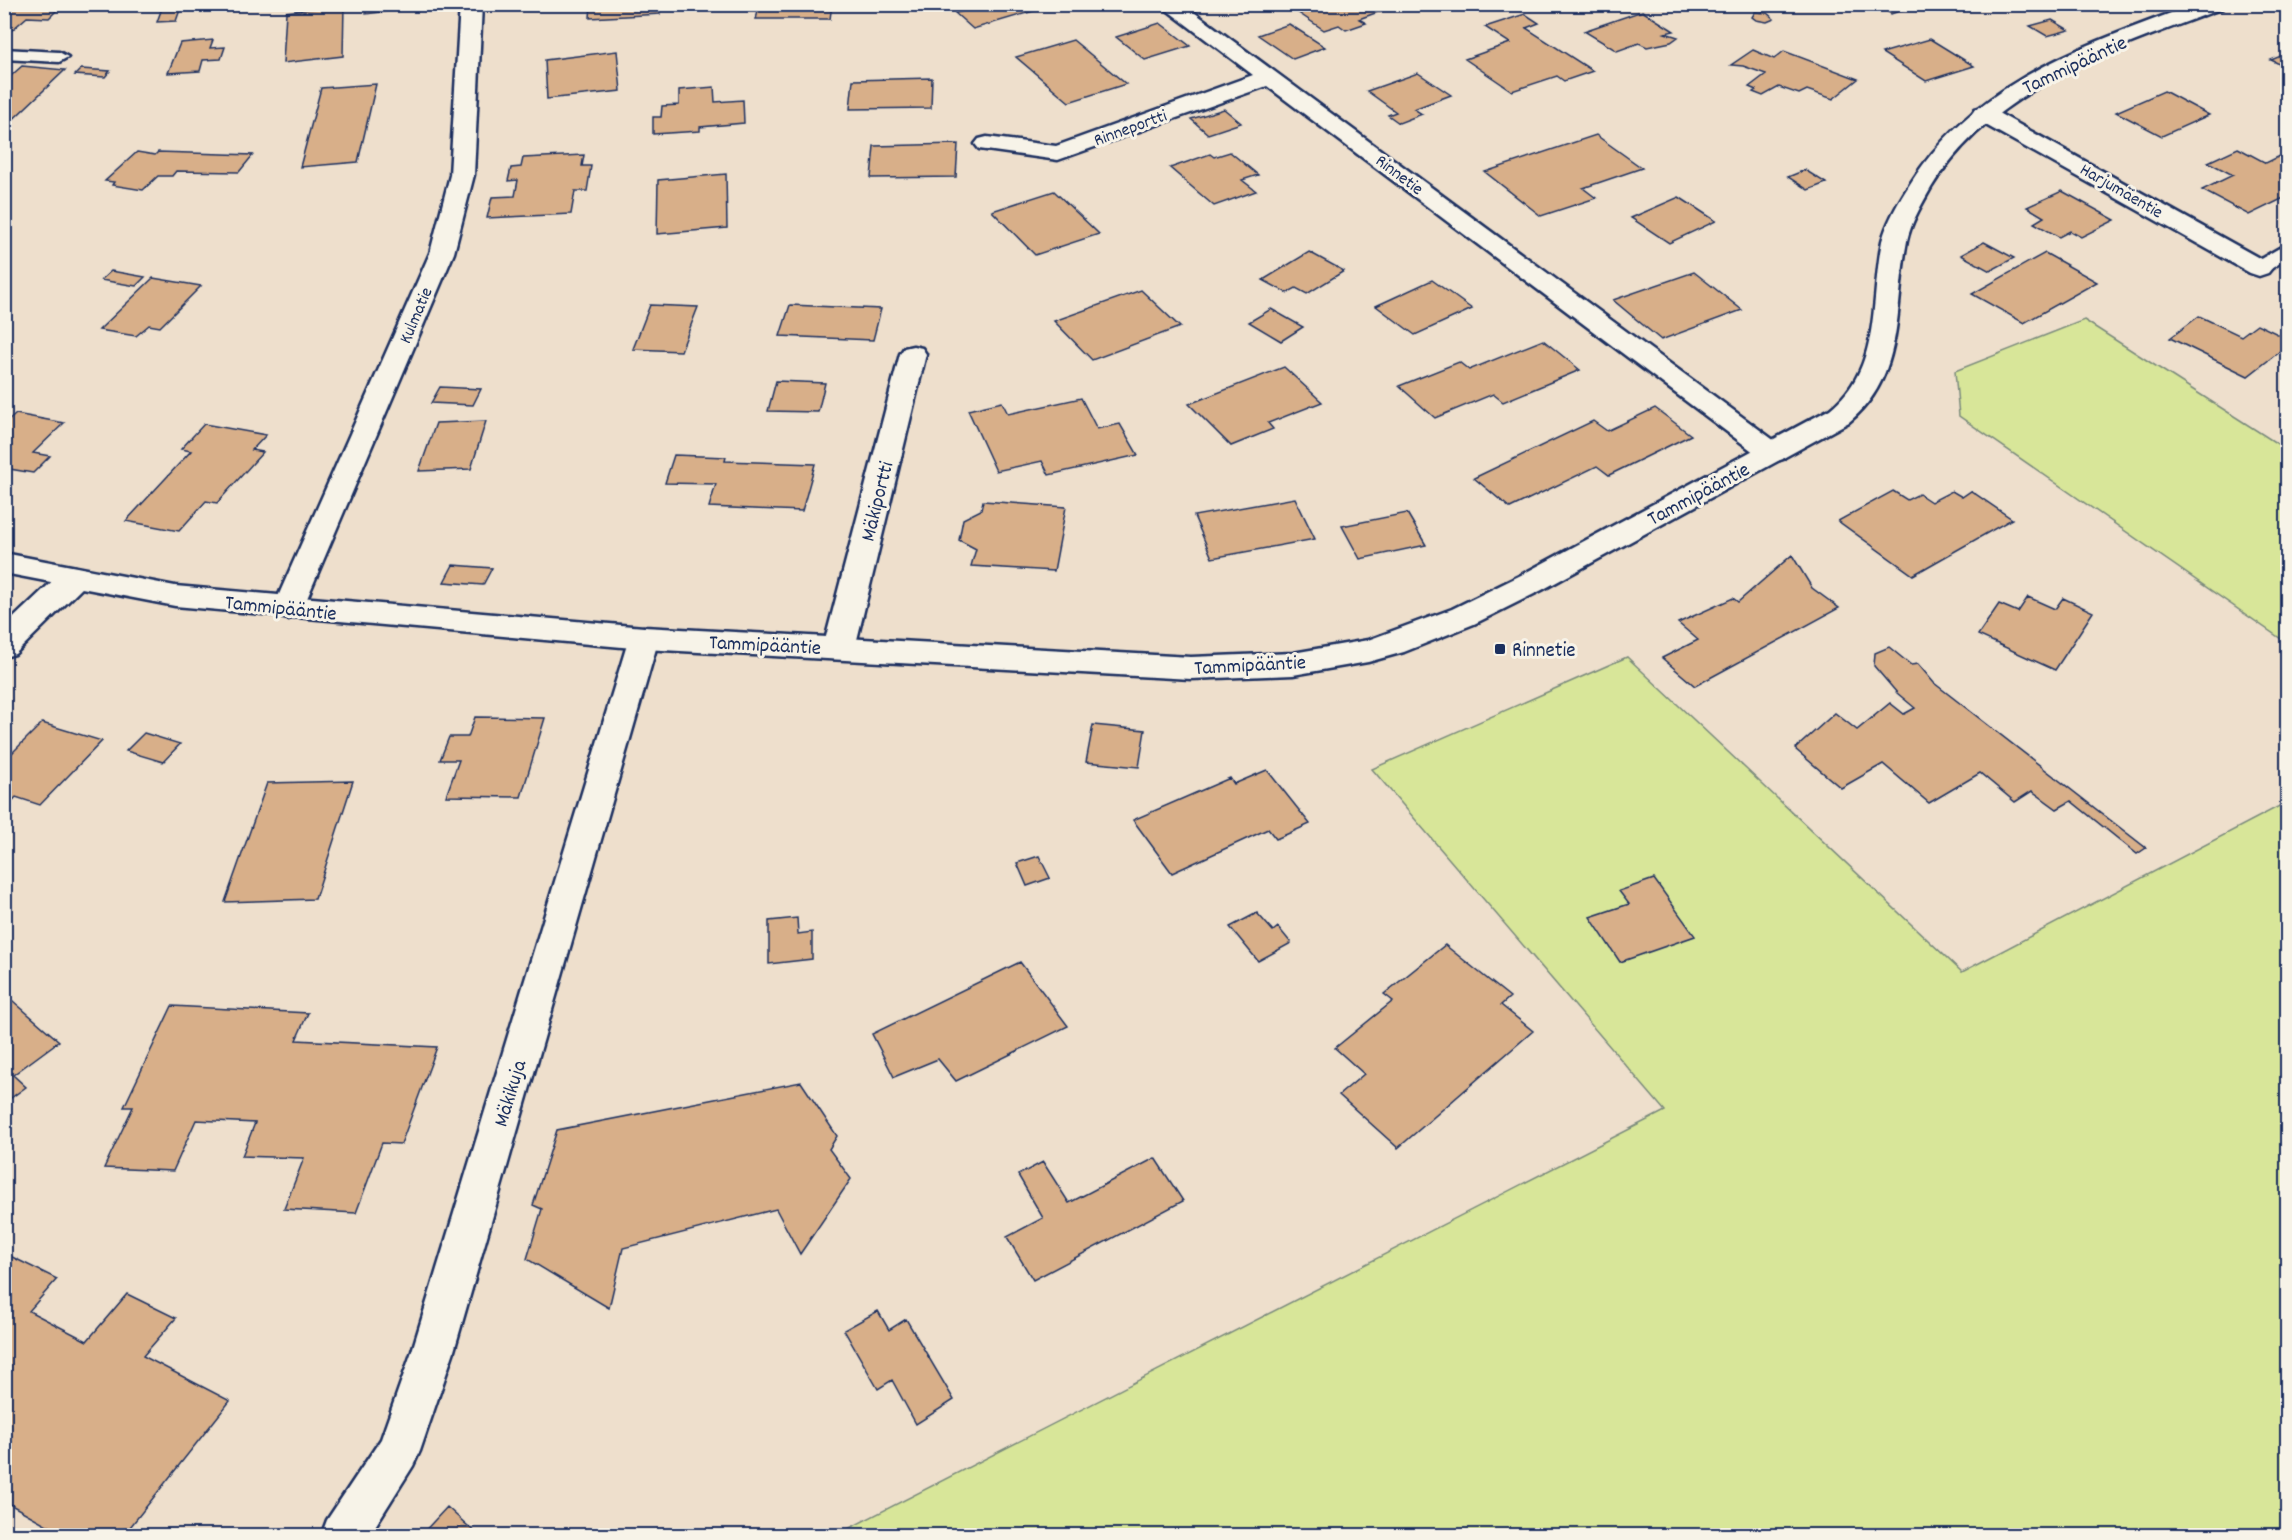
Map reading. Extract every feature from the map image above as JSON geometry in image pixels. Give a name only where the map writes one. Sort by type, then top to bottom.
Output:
[{"type":"street","name":"Kulmatie","points":[[288,608],[442,253],[462,176],[471,4]]},
{"type":"street","name":"Rinnetie","points":[[1169,4],[1773,453]]},
{"type":"street","name":"Tammipääntie","points":[[4,563],[175,596],[288,608],[644,638],[1191,668],[1278,667],[1343,656],[1392,644],[1475,610],[1773,453],[1843,413],[1869,382],[1885,329],[1890,268],[1898,229],[1924,176],[1942,151],[1983,114],[2037,77],[2064,64],[2216,4]]},
{"type":"street","name":"Rinneportti","points":[[987,144],[1058,153],[1270,77]]},
{"type":"street","name":"Harjumäentie","points":[[1983,114],[2259,268]]},
{"type":"street","name":"Mäkiportti","points":[[839,648],[913,354]]},
{"type":"street","points":[[4,646],[75,577]]},
{"type":"street","name":"Mäkikuja","points":[[343,1536],[398,1451],[433,1351],[644,638]]},
{"type":"lane","points":[[4,54],[59,57]]},
{"type":"lane","points":[[2259,268],[2288,249]]},
{"type":"green space","points":[[2084,320],[2287,450],[2287,643],[1959,416],[1955,371]]},
{"type":"green space","points":[[1627,657],[1962,972],[2287,802],[2287,1535],[834,1536],[1665,1111],[1372,769]]},
{"type":"building","points":[[4,4],[63,4],[49,18],[27,17],[12,30],[4,30]]},
{"type":"building","points":[[365,4],[395,4],[396,10],[366,14]]},
{"type":"building","points":[[591,4],[660,4],[660,14],[590,18]]},
{"type":"building","points":[[760,4],[832,4],[830,19],[756,19]]},
{"type":"building","points":[[967,4],[1057,4],[973,29],[955,13],[972,9]]},
{"type":"building","points":[[1319,4],[1383,4],[1389,8],[1359,19],[1366,23],[1346,30],[1339,25],[1324,30],[1297,12]]},
{"type":"building","points":[[1876,4],[1919,4],[1891,14]]},
{"type":"building","points":[[344,5],[343,56],[283,63],[286,12]]},
{"type":"building","points":[[181,7],[176,21],[157,22],[162,8]]},
{"type":"building","points":[[1642,11],[1674,31],[1665,33],[1678,37],[1671,42],[1647,47],[1639,43],[1617,51],[1584,31]]},
{"type":"building","points":[[1755,12],[1767,13],[1774,19],[1767,22],[1756,20],[1752,17]]},
{"type":"building","points":[[1525,14],[1539,23],[1526,28],[1593,71],[1564,81],[1557,76],[1512,91],[1465,59],[1510,43],[1485,27]]},
{"type":"building","points":[[2052,20],[2069,30],[2047,36],[2030,26]]},
{"type":"building","points":[[1160,23],[1190,46],[1145,60],[1116,37]]},
{"type":"building","points":[[1289,24],[1325,47],[1293,59],[1258,35]]},
{"type":"building","points":[[1930,39],[1974,66],[1926,81],[1882,53]]},
{"type":"building","points":[[213,40],[210,48],[225,47],[221,59],[203,60],[200,71],[168,73],[180,43]]},
{"type":"building","points":[[1073,40],[1126,84],[1069,102],[1016,57]]},
{"type":"building","points":[[1753,50],[1774,59],[1784,51],[1858,79],[1833,99],[1807,90],[1799,94],[1779,87],[1763,96],[1753,92],[1756,90],[1749,87],[1766,74],[1743,66],[1731,65]]},
{"type":"building","points":[[617,51],[621,91],[547,99],[545,60]]},
{"type":"building","points":[[2288,53],[2288,68],[2271,60]]},
{"type":"building","points":[[22,66],[65,70],[4,128],[4,82]]},
{"type":"building","points":[[81,69],[110,71],[105,77],[75,75]]},
{"type":"building","points":[[1418,73],[1451,95],[1414,109],[1422,114],[1399,123],[1388,115],[1396,112],[1367,91]]},
{"type":"building","points":[[932,78],[931,108],[850,109],[853,80]]},
{"type":"building","points":[[376,84],[358,162],[300,167],[321,88]]},
{"type":"building","points":[[714,87],[715,102],[743,100],[744,123],[700,127],[700,131],[653,134],[653,117],[661,117],[662,106],[679,105],[679,90]]},
{"type":"building","points":[[2164,91],[2209,115],[2162,136],[2116,112]]},
{"type":"building","points":[[1224,109],[1241,123],[1208,134],[1191,119]]},
{"type":"building","points":[[1596,135],[1642,168],[1583,188],[1596,198],[1541,216],[1485,172]]},
{"type":"building","points":[[958,144],[956,177],[871,178],[874,146]]},
{"type":"building","points":[[2238,148],[2266,163],[2288,152],[2288,196],[2249,215],[2202,190],[2233,175],[2208,162]]},
{"type":"building","points":[[137,152],[155,155],[158,152],[253,155],[239,172],[176,171],[172,176],[158,176],[143,190],[112,185],[114,182],[105,181]]},
{"type":"building","points":[[1230,152],[1258,175],[1242,180],[1256,191],[1214,206],[1170,168],[1210,154],[1214,157]]},
{"type":"building","points":[[584,155],[582,166],[591,166],[587,191],[575,191],[571,214],[487,218],[492,197],[515,196],[518,180],[508,181],[511,168],[521,167],[523,158]]},
{"type":"building","points":[[1805,170],[1826,183],[1808,190],[1788,177]]},
{"type":"building","points":[[726,174],[727,228],[657,234],[658,180]]},
{"type":"building","points":[[1054,191],[1099,234],[1035,255],[992,211]]},
{"type":"building","points":[[2062,191],[2115,220],[2081,237],[2070,231],[2059,237],[2034,223],[2044,217],[2027,207]]},
{"type":"building","points":[[1679,197],[1716,221],[1669,243],[1631,218]]},
{"type":"building","points":[[1984,242],[2014,258],[1990,271],[1961,255]]},
{"type":"building","points":[[1309,252],[1344,271],[1307,294],[1296,288],[1287,293],[1263,280]]},
{"type":"building","points":[[2045,253],[2097,282],[2024,323],[1972,294]]},
{"type":"building","points":[[111,271],[145,277],[136,286],[101,280]]},
{"type":"building","points":[[1694,272],[1742,310],[1661,340],[1613,300]]},
{"type":"building","points":[[153,278],[201,286],[160,327],[149,325],[136,336],[99,330]]},
{"type":"building","points":[[1432,280],[1472,309],[1415,335],[1376,306]]},
{"type":"building","points":[[1141,290],[1180,327],[1092,360],[1054,321]]},
{"type":"building","points":[[650,305],[698,307],[681,351],[633,349]]},
{"type":"building","points":[[790,305],[881,309],[873,340],[780,336]]},
{"type":"building","points":[[1271,309],[1303,327],[1281,341],[1249,322]]},
{"type":"building","points":[[2199,316],[2241,336],[2257,324],[2288,339],[2288,345],[2248,376],[2170,338]]},
{"type":"building","points":[[1543,340],[1580,370],[1503,402],[1493,394],[1435,418],[1399,386],[1459,362],[1469,370]]},
{"type":"building","points":[[1284,367],[1322,402],[1268,423],[1273,429],[1231,446],[1189,404]]},
{"type":"building","points":[[776,381],[825,383],[818,412],[768,411]]},
{"type":"building","points":[[440,387],[481,389],[473,405],[431,403]]},
{"type":"building","points":[[1081,398],[1097,429],[1120,424],[1138,455],[1049,475],[1042,461],[996,471],[968,410],[1002,402],[1008,414]]},
{"type":"building","points":[[1655,408],[1691,435],[1609,475],[1597,466],[1510,508],[1474,478],[1593,421],[1607,431]]},
{"type":"building","points":[[16,414],[64,423],[33,453],[50,456],[33,473],[4,468],[4,425]]},
{"type":"building","points":[[486,421],[471,469],[419,471],[436,423]]},
{"type":"building","points":[[204,424],[266,435],[252,450],[263,452],[217,503],[206,501],[179,531],[126,521],[191,451],[181,449]]},
{"type":"building","points":[[674,455],[726,457],[725,461],[815,464],[802,511],[709,507],[716,484],[665,483]]},
{"type":"building","points":[[1893,491],[1907,500],[1919,494],[1931,502],[1952,491],[1962,497],[1971,491],[2012,519],[1913,575],[1838,521]]},
{"type":"building","points":[[1295,498],[1315,539],[1212,558],[1194,516]]},
{"type":"building","points":[[983,501],[1066,507],[1054,571],[971,566],[976,549],[959,540],[963,519],[981,510]]},
{"type":"building","points":[[1407,513],[1426,545],[1360,559],[1342,526]]},
{"type":"building","points":[[1792,555],[1812,588],[1839,608],[1695,686],[1662,658],[1698,640],[1678,623],[1733,598],[1738,602]]},
{"type":"building","points":[[453,565],[492,568],[483,585],[444,582]]},
{"type":"building","points":[[2028,597],[2055,609],[2063,598],[2093,612],[2055,670],[1978,635],[1999,604],[2018,612]]},
{"type":"building","points":[[1889,647],[1911,665],[1918,664],[1934,683],[2146,848],[2137,854],[2071,801],[2057,809],[2032,791],[2015,802],[1980,773],[1929,803],[1883,764],[1841,788],[1795,749],[1835,713],[1857,730],[1890,703],[1904,714],[1915,708],[1897,693],[1874,666],[1875,653]]},
{"type":"building","points":[[475,717],[545,718],[521,797],[446,796],[459,760],[440,760],[449,737],[468,737]]},
{"type":"building","points":[[42,723],[102,741],[40,805],[16,797],[4,810],[4,761]]},
{"type":"building","points":[[1093,725],[1145,730],[1139,767],[1086,762]]},
{"type":"building","points":[[144,733],[180,744],[163,762],[126,751]]},
{"type":"building","points":[[1267,770],[1310,824],[1276,839],[1268,829],[1172,873],[1133,820],[1230,778],[1234,784]]},
{"type":"building","points":[[353,781],[315,899],[225,902],[267,783]]},
{"type":"building","points":[[1039,856],[1050,878],[1027,886],[1017,863]]},
{"type":"building","points":[[1654,879],[1695,936],[1620,962],[1590,917],[1629,904],[1619,891]]},
{"type":"building","points":[[1257,913],[1273,931],[1278,927],[1291,943],[1258,961],[1230,927]]},
{"type":"building","points":[[797,918],[798,934],[812,932],[812,959],[769,964],[769,921]]},
{"type":"building","points":[[1445,945],[1510,997],[1501,1005],[1533,1031],[1398,1148],[1339,1095],[1364,1074],[1335,1048],[1393,1001],[1384,994]]},
{"type":"building","points":[[1020,962],[1068,1026],[956,1081],[938,1059],[894,1077],[872,1034]]},
{"type":"building","points":[[13,1001],[59,1041],[13,1075],[26,1087],[4,1103],[4,1007]]},
{"type":"building","points":[[172,1006],[308,1013],[296,1040],[437,1047],[401,1144],[382,1143],[356,1213],[284,1209],[304,1158],[242,1156],[255,1123],[196,1120],[173,1171],[104,1168],[133,1107],[124,1107]]},
{"type":"building","points":[[801,1082],[837,1136],[829,1149],[851,1179],[800,1254],[776,1209],[623,1248],[609,1308],[527,1259],[542,1209],[533,1205],[557,1130]]},
{"type":"building","points":[[1155,1158],[1183,1201],[1033,1280],[1007,1237],[1043,1218],[1018,1175],[1043,1162],[1069,1203]]},
{"type":"building","points":[[6,1254],[57,1279],[29,1311],[87,1341],[127,1294],[176,1318],[143,1356],[230,1401],[123,1536],[67,1536],[4,1501]]},
{"type":"building","points":[[878,1311],[889,1330],[906,1319],[954,1400],[916,1424],[892,1380],[878,1389],[844,1330]]},
{"type":"building","points":[[447,1507],[479,1536],[420,1536]]},
{"type":"place","name":"Rinnetie","points":[[1500,649]]}]
